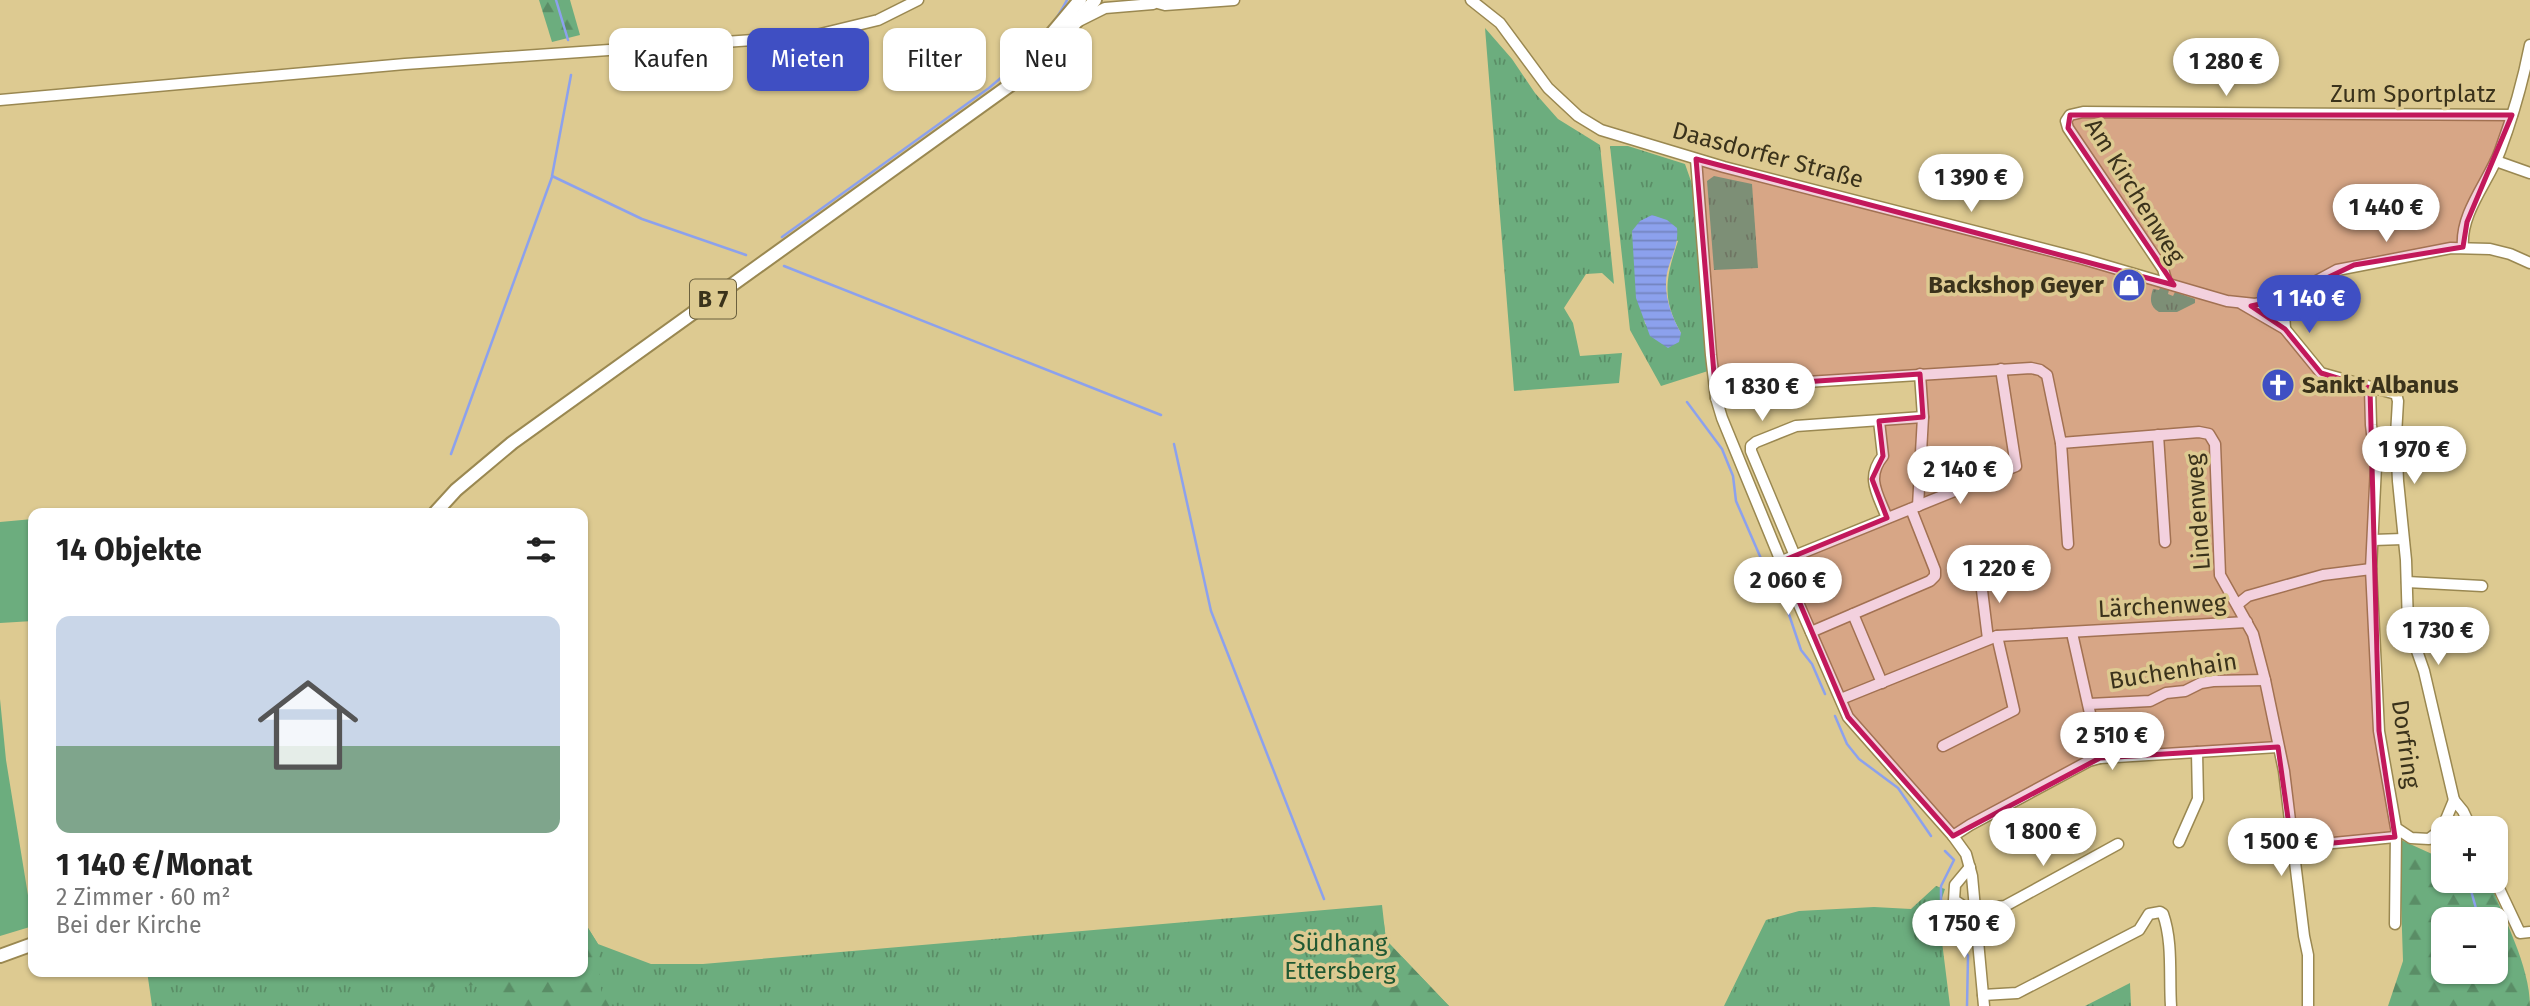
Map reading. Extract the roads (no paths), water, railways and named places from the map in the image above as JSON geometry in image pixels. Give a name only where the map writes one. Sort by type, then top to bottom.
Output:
[{"type":"main road","name":"B 7","points":[[999,93],[1062,24],[1080,0]]},
{"type":"main road","name":"B 7","points":[[440,508],[456,490],[512,443],[1039,62],[1095,0]]},
{"type":"main road","points":[[0,956],[28,946]]},
{"type":"street","points":[[0,100],[405,64],[812,36],[878,20],[918,0]]},
{"type":"street","points":[[1146,0],[1157,4]]},
{"type":"street","points":[[1077,22],[1105,8],[1234,0]]},
{"type":"street","name":"Daasdorfer Straße","points":[[1471,0],[1500,23],[1548,88],[1578,116],[1601,130],[1696,159],[2083,259],[2211,297],[2240,303],[2268,302],[2290,296],[2326,275],[2354,265],[2463,247],[2500,251],[2530,263]]},
{"type":"street","name":"Zum Sportplatz","points":[[2463,247],[2467,222],[2496,161],[2523,85],[2530,45]]},
{"type":"street","name":"Zum Sportplatz","points":[[2066,121],[2070,115],[2083,112],[2512,116]]},
{"type":"street","name":"Am Kirchenweg","points":[[2066,121],[2068,128],[2163,269],[2167,283]]},
{"type":"street","points":[[1696,159],[1716,398],[1811,632],[1849,716],[1966,854],[1970,867],[1984,1006]]},
{"type":"street","points":[[2496,161],[2530,173]]},
{"type":"street","points":[[2285,329],[2284,312],[2290,296]]},
{"type":"street","points":[[2240,303],[2285,329],[2321,373],[2370,388]]},
{"type":"street","points":[[1716,398],[1774,384],[2001,369],[2039,369],[2047,375],[2050,382],[2061,443],[2068,544]]},
{"type":"street","points":[[1782,561],[2016,466],[2001,369]]},
{"type":"street","points":[[1811,632],[1930,581],[1935,576],[1914,507],[1923,417],[1920,374]]},
{"type":"street","name":"Dorfring","points":[[2395,924],[2396,816],[2382,753],[2371,569],[2376,466],[2370,388],[2390,391],[2396,394],[2398,401],[2396,435],[2408,625],[2424,671],[2454,800],[2465,816]]},
{"type":"street","points":[[1795,556],[1751,446],[1796,426],[1923,417]]},
{"type":"street","points":[[1879,421],[1882,456],[1873,467],[1872,479],[1887,517]]},
{"type":"street","name":"Lindenweg","points":[[2061,443],[2199,432],[2209,434],[2214,439],[2220,575],[2253,634],[2284,771],[2308,955],[2308,1006]]},
{"type":"street","points":[[2158,435],[2165,542]]},
{"type":"street","points":[[2373,540],[2403,539]]},
{"type":"street","points":[[2238,604],[2248,596],[2323,575],[2371,569]]},
{"type":"street","points":[[1943,747],[2014,710],[1993,638],[1980,574]]},
{"type":"street","points":[[2407,582],[2483,586]]},
{"type":"street","points":[[1853,614],[1882,684]]},
{"type":"street","name":"Lärchenweg","points":[[1840,699],[1993,638],[2247,622]]},
{"type":"street","name":"Buchenhain","points":[[2072,633],[2100,758]]},
{"type":"street","name":"Buchenhain","points":[[2089,704],[2150,701],[2166,693],[2185,691],[2201,683],[2213,681],[2264,680]]},
{"type":"street","points":[[1953,836],[2053,780],[2100,758],[2278,747]]},
{"type":"street","points":[[2179,842],[2199,799],[2197,752]]},
{"type":"street","name":"Dorfring","points":[[2396,833],[2411,838],[2429,839],[2442,829],[2454,800]]},
{"type":"street","points":[[2292,846],[2396,833]]},
{"type":"street","points":[[1970,867],[1955,885],[1953,893],[1954,900],[1962,907],[1975,911],[2005,906],[2118,844]]},
{"type":"street","points":[[2502,893],[2525,932]]},
{"type":"street","points":[[1983,995],[2017,993],[2139,930],[2149,914],[2160,912],[2166,922],[2168,937],[2171,1006]]},
{"type":"water","points":[[1652,215],[1667,220],[1677,228],[1677,240],[1667,273],[1666,288],[1671,312],[1681,333],[1679,342],[1668,348],[1650,336],[1636,298],[1632,231],[1640,221]]},
{"type":"waterway","points":[[556,0],[568,40]]},
{"type":"waterway","points":[[782,237],[989,88],[1032,48],[1052,25],[1067,0]]},
{"type":"waterway","points":[[571,75],[552,176],[642,219],[746,255]]},
{"type":"waterway","points":[[451,454],[552,177]]},
{"type":"waterway","points":[[784,266],[1161,415]]},
{"type":"waterway","points":[[1687,402],[1722,449],[1733,476],[1736,501],[1766,570],[1780,588],[1801,650],[1812,664],[1825,694]]},
{"type":"waterway","points":[[1174,444],[1211,611],[1324,899]]},
{"type":"waterway","points":[[1835,716],[1847,744],[1859,759],[1898,788],[1931,836]]},
{"type":"waterway","points":[[1945,851],[1954,860],[1941,886],[1941,900],[1968,956],[1967,1006]]},
{"type":"waterway","points":[[2472,893],[2476,907]]},
{"type":"place","name":"Backshop Geyer","points":[[2129,285]]},
{"type":"place","name":"Sankt Albanus","points":[[2278,385]]},
{"type":"park label","name":"Südhang Ettersberg","points":[[1340,957]]}]
